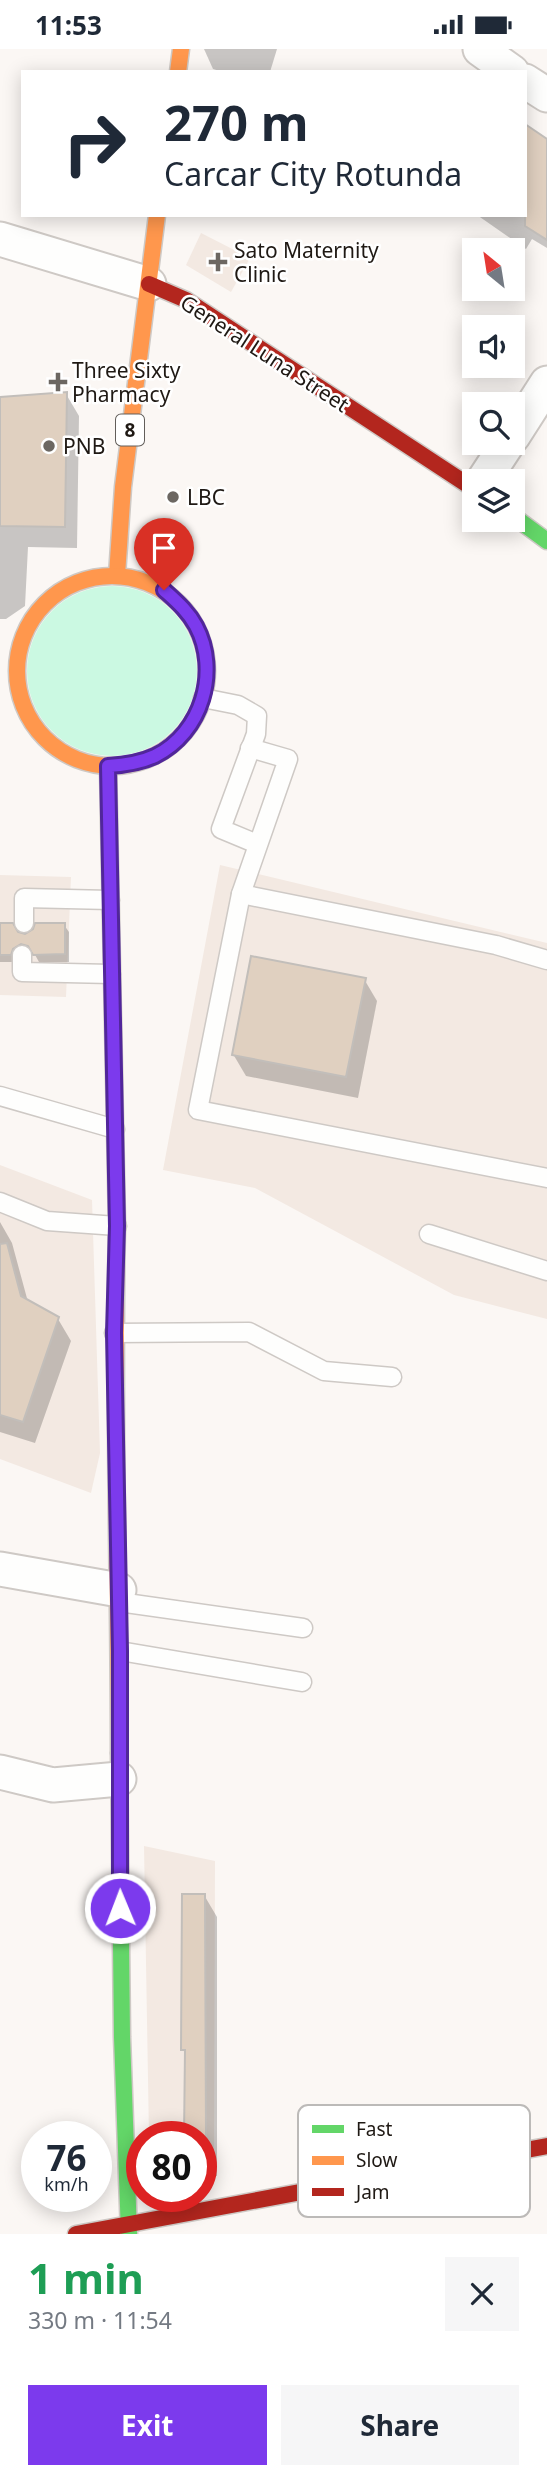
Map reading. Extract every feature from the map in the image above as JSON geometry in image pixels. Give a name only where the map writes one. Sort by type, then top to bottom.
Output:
[{"type":"main road","points":[[178,70],[181,49]]},
{"type":"main road","name":"8","points":[[117,575],[123,487],[156,217]]},
{"type":"main road","name":"General Luna Street","points":[[149,284],[186,300],[462,481]]},
{"type":"main road","points":[[525,525],[547,541]]},
{"type":"main road","points":[[117,575],[141,580],[164,590],[182,606],[196,626],[205,649],[208,674],[204,698],[193,721],[177,740],[157,755],[133,764],[108,766],[80,762],[54,749],[35,729],[21,704],[16,676],[19,648],[32,618],[55,594],[84,579],[117,575]]},
{"type":"main road","points":[[0,646],[19,648]]},
{"type":"main road","points":[[108,766],[117,1226],[114,1333],[120,1651],[122,2037],[129,2229]]},
{"type":"main road","points":[[76,2234],[129,2229],[298,2195]]},
{"type":"street","points":[[480,49],[509,70]]},
{"type":"street","points":[[527,82],[547,96]]},
{"type":"street","name":"General Luna Street","points":[[0,239],[149,284]]},
{"type":"street","points":[[525,417],[547,383]]},
{"type":"street","points":[[0,1569],[119,1596]]},
{"type":"street","points":[[0,1772],[53,1785],[119,1779]]},
{"type":"lane","points":[[204,698],[238,705],[257,716],[256,734],[221,829],[257,844]]},
{"type":"lane","points":[[250,748],[288,759],[241,894],[198,1110],[547,1178]]},
{"type":"lane","points":[[241,894],[496,945],[547,960]]},
{"type":"lane","points":[[24,923],[24,898],[110,899]]},
{"type":"lane","points":[[22,955],[22,972],[111,974]]},
{"type":"lane","points":[[0,1096],[115,1129]]},
{"type":"lane","points":[[0,1202],[47,1221],[117,1226]]},
{"type":"lane","points":[[429,1234],[547,1271]]},
{"type":"lane","points":[[114,1333],[249,1332],[324,1371],[393,1377]]},
{"type":"lane","points":[[119,1596],[303,1628]]},
{"type":"lane","points":[[120,1651],[302,1682]]},
{"type":"shaded area","name":"Sato Maternity Clinic","points":[[201,233],[250,258],[231,292],[186,265]]},
{"type":"shaded area","points":[[220,865],[547,943],[547,1319],[454,1295],[255,1188],[163,1170]]},
{"type":"shaded area","points":[[0,875],[71,877],[66,997],[0,995]]},
{"type":"shaded area","points":[[0,1165],[92,1200],[100,1453],[91,1493],[0,1459]]},
{"type":"shaded area","points":[[144,1846],[215,1861],[214,2121],[149,2121]]},
{"type":"green space","points":[[112,586],[145,592],[172,611],[191,638],[197,671],[191,704],[172,731],[145,750],[112,756],[79,750],[52,731],[33,704],[27,671],[33,638],[52,611],[79,592]]},
{"type":"building","points":[[527,125],[547,139],[547,240],[525,226]]},
{"type":"building","points":[[67,392],[65,527],[0,526],[0,397]]},
{"type":"building","points":[[0,923],[13,923],[18,932],[25,934],[33,929],[35,923],[65,923],[65,954],[33,955],[28,946],[21,944],[13,949],[11,955],[0,955]]},
{"type":"building","points":[[251,956],[366,978],[346,1077],[232,1055]]},
{"type":"building","points":[[7,1243],[21,1296],[59,1317],[23,1422],[0,1415],[0,1244]]},
{"type":"building","points":[[182,1894],[205,1894],[206,2121],[184,2121],[185,2050],[181,2050]]},
{"type":"traffic: fast","points":[[525,525],[547,541]]},
{"type":"traffic: fast","points":[[108,766],[117,1226]]},
{"type":"traffic: fast","points":[[119,1753],[122,2037],[129,2234]]},
{"type":"traffic: slow","points":[[178,70],[181,49]]},
{"type":"traffic: slow","points":[[117,575],[123,487],[157,217]]},
{"type":"traffic: slow","points":[[112,576],[148,583],[179,604],[200,635],[207,671],[200,707],[179,738],[148,759],[112,766],[76,759],[45,738],[24,707],[17,671],[24,635],[45,604],[76,583],[112,576]]},
{"type":"traffic: slow","points":[[117,1226],[119,1753]]},
{"type":"traffic: jam","points":[[149,284],[186,300],[462,481]]},
{"type":"traffic: jam","points":[[530,2149],[547,2146]]},
{"type":"traffic: jam","points":[[76,2234],[298,2193]]},
{"type":"place","name":"Sato Maternity Clinic","points":[[218,262]]},
{"type":"place","name":"Three Sixty Pharmacy","points":[[58,382]]},
{"type":"place","name":"PNB","points":[[49,446]]},
{"type":"place","name":"LBC","points":[[173,497]]},
{"type":"route","points":[[120,1908],[120,1651],[114,1333],[117,1226],[108,766],[133,764],[157,755],[177,740],[193,721],[204,698],[208,674],[205,649],[196,626],[182,606],[164,590]]}]
